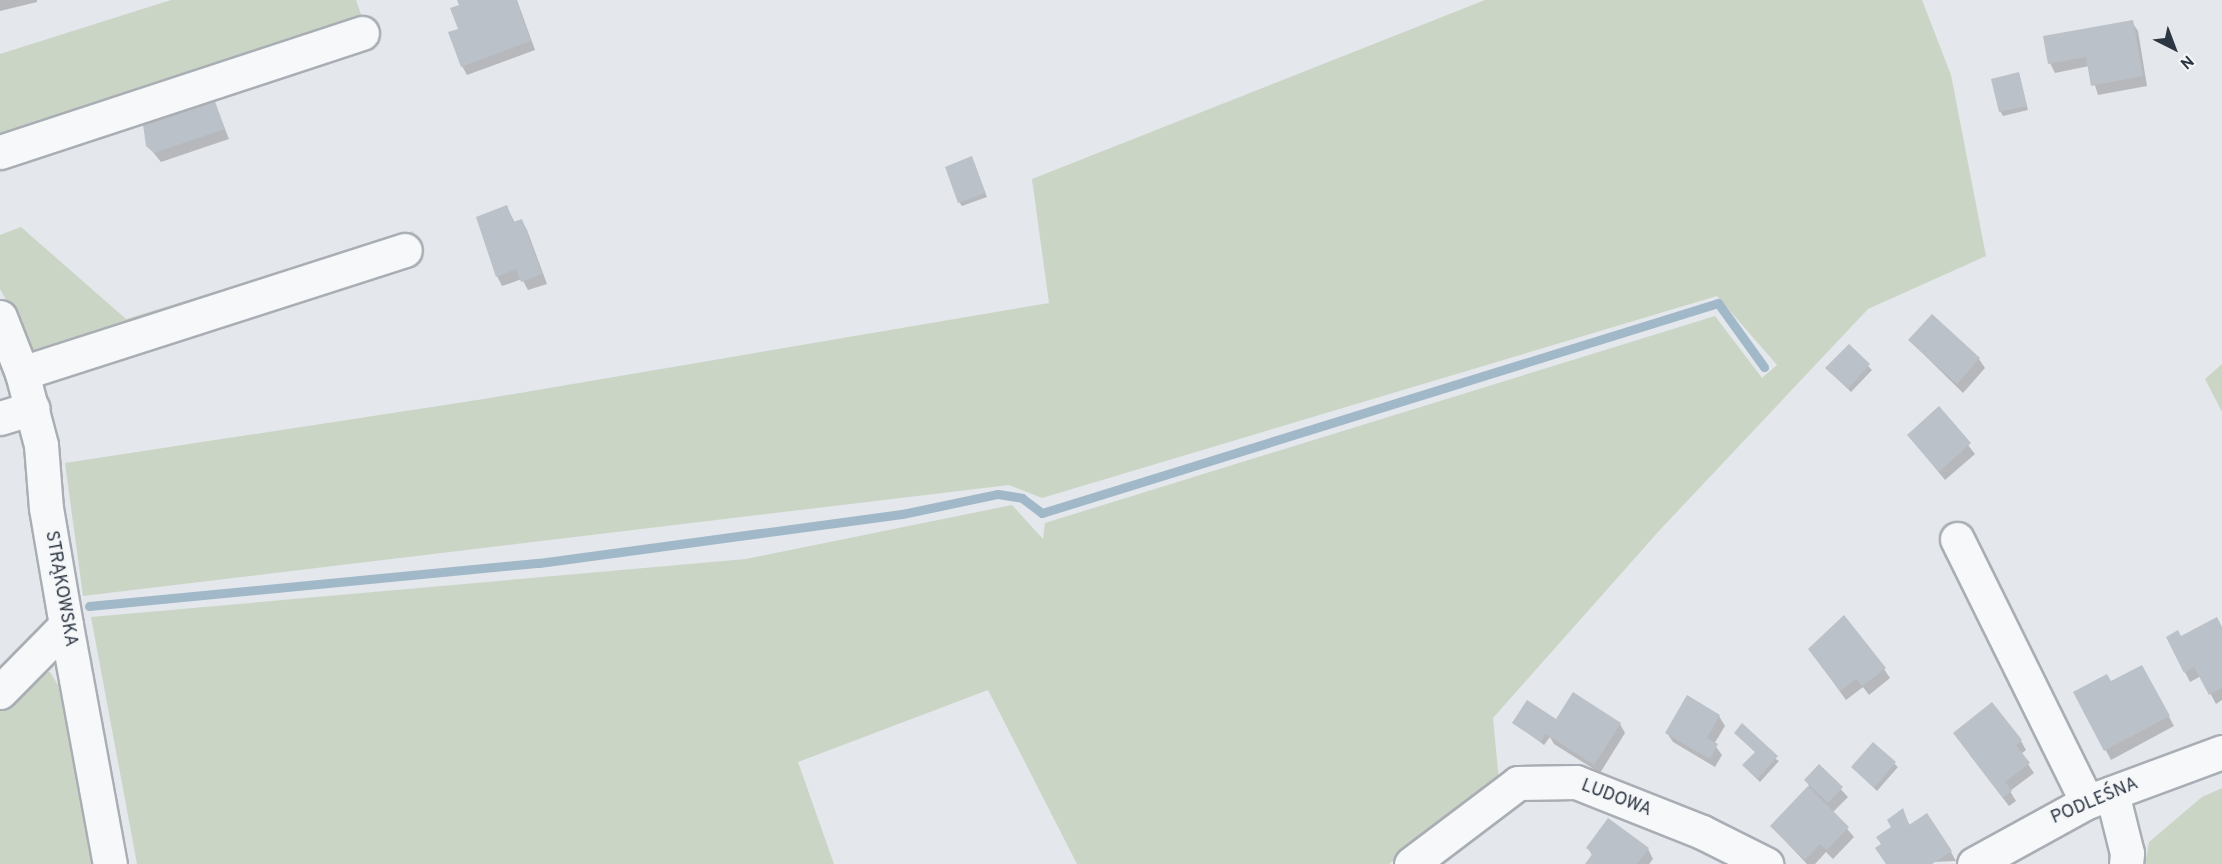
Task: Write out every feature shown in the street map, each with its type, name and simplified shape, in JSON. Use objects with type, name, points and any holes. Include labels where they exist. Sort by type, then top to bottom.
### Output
[{"type":"street","points":[[0,152],[362,33]]},
{"type":"street","points":[[22,373],[405,250]]},
{"type":"street","name":"STRĄKOWSKA","points":[[0,317],[22,373],[41,445],[46,508],[110,864]]},
{"type":"street","points":[[0,418],[32,408]]},
{"type":"street","points":[[1957,539],[2099,798],[2127,854],[2126,864]]},
{"type":"street","points":[[0,692],[66,625]]},
{"type":"street","name":"PODLEŚNA","points":[[1974,864],[2099,798],[2222,752]]},
{"type":"street","name":"LUDOWA","points":[[1411,864],[1518,783],[1576,782],[1702,832],[1766,864]]},
{"type":"green space","points":[[171,0],[356,0],[363,20],[0,138],[0,54]]},
{"type":"green space","points":[[1485,0],[1922,0],[1951,75],[1986,256],[1868,309],[1658,532],[1493,718],[1499,781],[1389,864],[1077,864],[988,690],[798,762],[834,864],[137,864],[91,617],[746,559],[1012,505],[1043,539],[1045,523],[1715,316],[1762,378],[1777,365],[1717,296],[1042,498],[1009,485],[83,596],[65,463],[484,399],[1049,303],[1032,179]]},
{"type":"green space","points":[[21,227],[126,319],[413,231],[415,239],[42,360],[26,354],[17,319],[0,289],[0,235]]},
{"type":"green space","points":[[2222,364],[2222,412],[2205,379]]},
{"type":"green space","points":[[50,672],[58,685],[99,864],[0,864],[0,708],[34,673]]},
{"type":"green space","points":[[2222,788],[2222,864],[2145,864],[2149,842],[2202,797]]},
{"type":"building","points":[[457,0],[516,0],[531,41],[461,67],[448,32],[458,29],[450,8],[459,5]]},
{"type":"building","points":[[2133,20],[2143,76],[2091,86],[2086,57],[2048,64],[2043,36]]},
{"type":"building","points":[[2019,72],[2027,106],[1999,112],[1991,79]]},
{"type":"building","points":[[212,93],[225,129],[154,153],[146,146],[142,117]]},
{"type":"building","points":[[972,156],[985,193],[958,203],[945,167]]},
{"type":"building","points":[[507,205],[513,222],[522,219],[542,274],[521,282],[516,269],[496,277],[476,217]]},
{"type":"building","points":[[1932,314],[1980,358],[1957,384],[1908,340]]},
{"type":"building","points":[[1849,344],[1870,364],[1848,389],[1825,368]]},
{"type":"building","points":[[1939,406],[1971,443],[1939,472],[1907,435]]},
{"type":"building","points":[[1844,615],[1886,668],[1862,686],[1856,679],[1840,691],[1808,649]]},
{"type":"building","points":[[2217,617],[2222,627],[2222,688],[2209,695],[2194,667],[2184,673],[2166,637],[2178,630],[2181,636]]},
{"type":"building","points":[[2142,665],[2170,716],[2104,751],[2073,692],[2107,674],[2111,681]]},
{"type":"building","points":[[1573,692],[1621,723],[1594,765],[1546,734],[1541,742],[1512,723],[1527,700],[1556,719]]},
{"type":"building","points":[[1687,695],[1720,715],[1707,738],[1718,744],[1710,759],[1665,733]]},
{"type":"building","points":[[1992,702],[2022,740],[2016,745],[2030,763],[2005,782],[2012,791],[2003,798],[1953,733]]},
{"type":"building","points":[[1742,723],[1778,756],[1757,779],[1742,765],[1755,752],[1734,733]]},
{"type":"building","points":[[1873,742],[1896,762],[1874,788],[1851,767]]},
{"type":"building","points":[[1819,764],[1843,787],[1828,803],[1804,780]]},
{"type":"building","points":[[1808,786],[1849,827],[1827,850],[1820,844],[1805,860],[1770,826]]},
{"type":"building","points":[[1903,808],[1909,825],[1927,813],[1952,851],[1932,864],[1886,864],[1875,848],[1881,844],[1876,837],[1891,827],[1887,820]]},
{"type":"building","points":[[1608,818],[1649,848],[1637,864],[1585,864],[1593,853],[1586,848]]},
{"type":"waterway","points":[[89,606],[539,563],[902,514],[998,494],[1022,498],[1042,513],[1718,303],[1764,367]]}]
